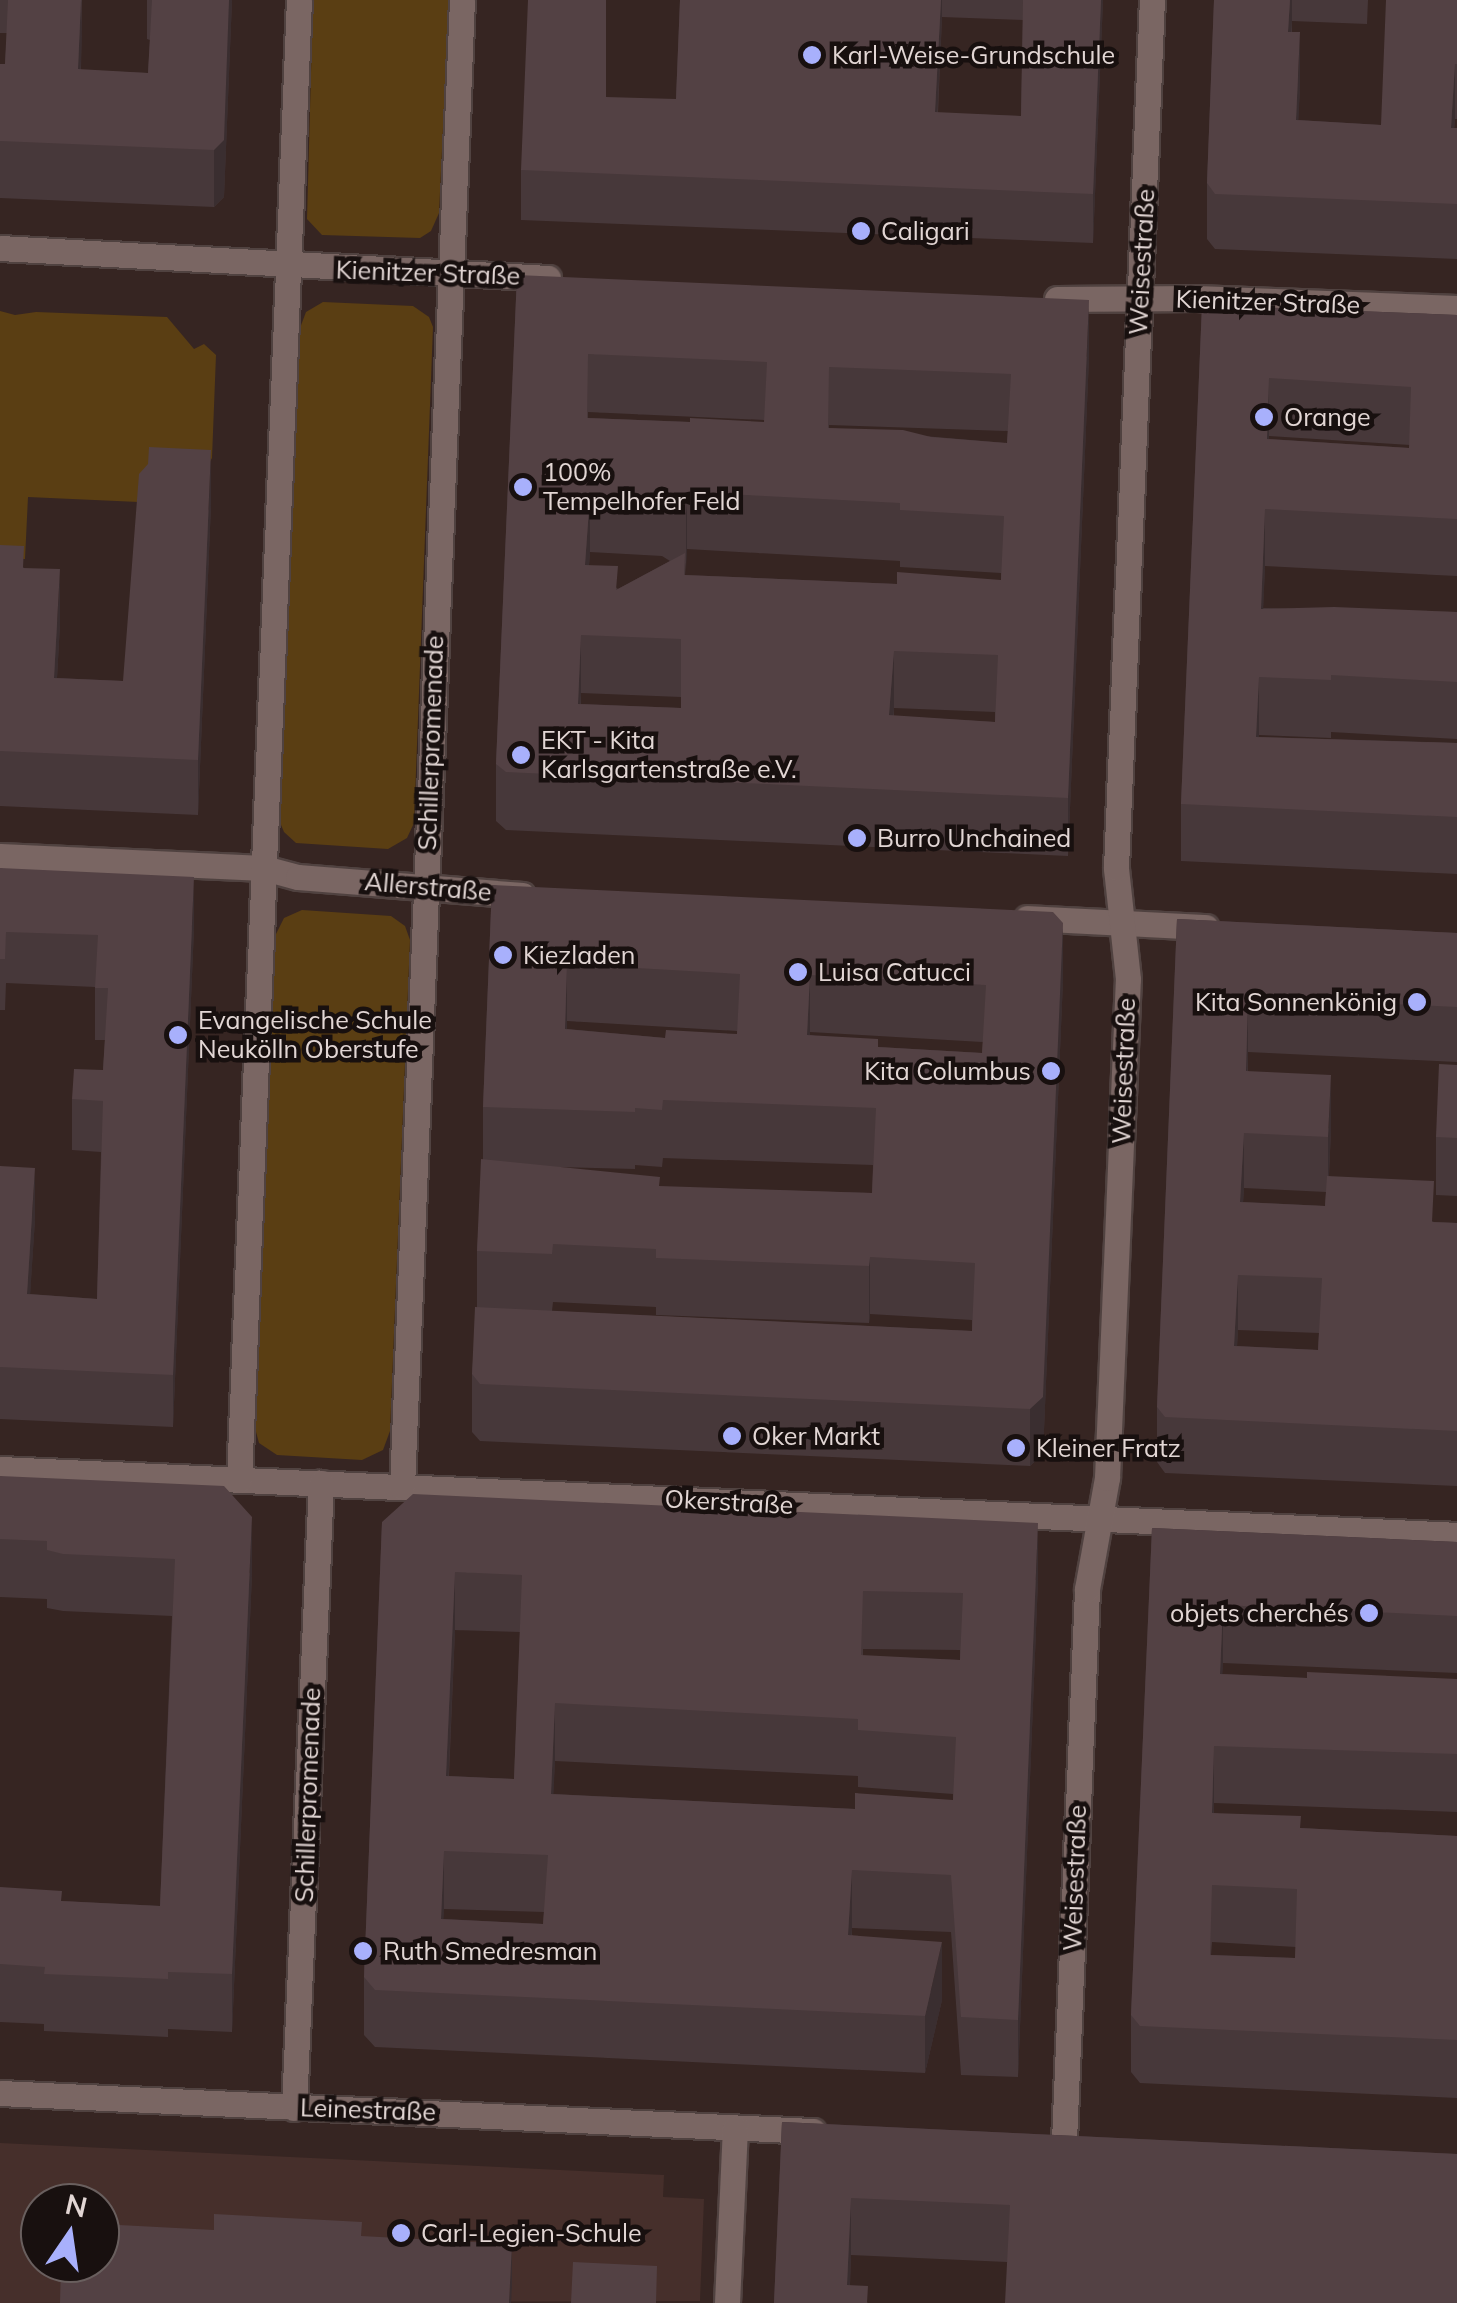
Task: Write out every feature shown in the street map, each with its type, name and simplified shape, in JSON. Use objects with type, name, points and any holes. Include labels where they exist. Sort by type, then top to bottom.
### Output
[{"type":"street","points":[[239,1480],[300,0]]},
{"type":"street","name":"Schillerpromenade","points":[[402,1487],[462,0]]},
{"type":"street","name":"Weisestraße","points":[[1036,2141],[1073,2140],[1087,1589],[1107,1478],[1128,979],[1116,868],[1152,0]]},
{"type":"street","name":"Kienitzer Straße","points":[[0,248],[578,279]]},
{"type":"street","name":"Kienitzer Straße","points":[[1026,298],[1457,308]]},
{"type":"street","name":"Allerstraße","points":[[0,856],[264,868],[298,877],[395,882],[426,890],[542,896]]},
{"type":"street","points":[[1001,917],[1241,929]]},
{"type":"street","name":"Okerstraße","points":[[0,1469],[1457,1535]]},
{"type":"street","name":"Schillerpromenade","points":[[294,2108],[321,1483]]},
{"type":"street","name":"Leinestraße","points":[[0,2093],[842,2133]]},
{"type":"street","points":[[726,2303],[735,2128]]},
{"type":"shaded area","points":[[313,0],[449,0],[439,213],[431,231],[420,238],[322,235],[307,219]]},
{"type":"shaded area","points":[[323,302],[413,306],[429,317],[433,327],[414,823],[407,838],[388,849],[296,843],[284,832],[279,820],[300,328],[306,312]]},
{"type":"shaded area","points":[[0,311],[15,315],[36,312],[167,317],[194,349],[204,344],[216,355],[212,458],[206,469],[205,505],[28,497],[25,559],[0,558]]},
{"type":"shaded area","points":[[302,910],[391,916],[405,926],[410,940],[390,1431],[383,1450],[362,1460],[277,1455],[259,1443],[255,1428],[275,936],[284,918]]},
{"type":"shaded area","name":"Carl-Legien-Schule","points":[[0,2143],[664,2175],[663,2197],[704,2199],[700,2301],[0,2303]]},
{"type":"building","points":[[8,0],[81,0],[78,69],[148,73],[152,0],[229,0],[224,140],[214,150],[0,141],[0,64],[5,64]]},
{"type":"building","points":[[528,0],[606,0],[606,97],[676,99],[680,0],[941,0],[935,112],[1021,116],[1023,0],[1101,0],[1093,194],[521,170]]},
{"type":"building","points":[[1214,0],[1290,0],[1288,32],[1300,32],[1296,120],[1381,125],[1386,0],[1457,0],[1451,128],[1457,128],[1457,204],[1215,194],[1207,183]]},
{"type":"building","points":[[517,275],[1089,300],[1068,798],[506,772],[496,764]],"holes":[[[588,354],[767,362],[764,422],[587,418]],[[829,367],[1011,374],[1007,443],[931,437],[903,430],[828,428]],[[687,492],[900,503],[900,510],[1004,516],[1001,580],[897,572],[897,584],[684,575],[685,553],[616,590],[618,566],[585,565],[590,495],[662,499],[686,513]],[[581,635],[681,639],[681,708],[578,704]],[[894,651],[998,655],[995,722],[889,715]]]},
{"type":"building","points":[[1202,305],[1457,315],[1457,519],[1265,509],[1261,609],[1334,607],[1457,612],[1457,682],[1331,675],[1331,680],[1259,677],[1256,737],[1457,743],[1457,817],[1181,804]],"holes":[[[1269,378],[1411,387],[1409,448],[1267,439]]]},
{"type":"building","points":[[149,447],[211,450],[198,760],[0,751],[0,545],[24,546],[23,568],[60,569],[54,678],[123,681],[139,474],[148,464]]},
{"type":"building","points":[[0,868],[194,877],[173,1375],[0,1367],[0,1166],[35,1168],[27,1294],[97,1299],[103,1101],[72,1099],[74,1069],[103,1070],[108,988],[95,988],[98,935],[6,932],[5,959],[0,959]]},
{"type":"building","points":[[492,885],[1053,912],[1063,923],[1043,1397],[1030,1409],[480,1384],[472,1374],[475,1307],[972,1331],[975,1263],[870,1257],[869,1266],[656,1258],[656,1249],[553,1244],[552,1254],[477,1251],[481,1159],[660,1177],[659,1186],[872,1193],[876,1108],[663,1100],[662,1110],[635,1108],[635,1112],[483,1107]],"holes":[[[567,964],[740,974],[737,1034],[666,1030],[665,1038],[565,1029]],[[810,975],[986,985],[982,1053],[878,1047],[878,1039],[807,1035]]]},
{"type":"building","points":[[1177,919],[1457,933],[1457,1007],[1248,997],[1246,1071],[1331,1075],[1328,1137],[1244,1133],[1240,1202],[1325,1206],[1327,1176],[1434,1181],[1432,1222],[1457,1223],[1457,1431],[1165,1417],[1157,1407]],"holes":[[[1238,1275],[1322,1278],[1318,1350],[1234,1346]]]},
{"type":"building","points":[[1439,1064],[1457,1065],[1457,1138],[1436,1137]]},
{"type":"building","points":[[0,1476],[224,1486],[252,1517],[232,1974],[168,1972],[168,1979],[44,1974],[45,1967],[0,1964],[0,1887],[62,1891],[61,1901],[160,1906],[175,1559],[63,1554],[47,1550],[47,1541],[0,1539]]},
{"type":"building","points":[[413,1494],[1038,1523],[1018,2020],[961,2017],[951,1875],[852,1870],[848,1935],[942,1942],[925,2016],[375,1990],[364,1977],[382,1522]],"holes":[[[455,1572],[522,1575],[514,1779],[446,1776]],[[863,1591],[963,1593],[960,1660],[861,1655]],[[555,1703],[858,1719],[858,1730],[956,1737],[953,1800],[855,1793],[855,1809],[551,1794]],[[444,1851],[548,1855],[543,1924],[441,1919]]]},
{"type":"building","points":[[1152,1528],[1457,1542],[1457,1616],[1223,1605],[1220,1674],[1307,1678],[1307,1672],[1457,1679],[1457,1754],[1214,1746],[1212,1813],[1301,1816],[1300,1828],[1457,1836],[1457,2040],[1140,2026],[1131,2015]],"holes":[[[1212,1885],[1297,1889],[1295,1958],[1210,1955]]]},
{"type":"building","points":[[782,2122],[1457,2154],[1457,2303],[1005,2303],[1010,2205],[851,2198],[847,2285],[868,2286],[867,2303],[774,2303]]},
{"type":"building","points":[[214,2214],[362,2222],[361,2236],[512,2244],[509,2303],[60,2303],[60,2283],[120,2283],[120,2225],[214,2230]]},
{"type":"building","points":[[573,2262],[657,2266],[656,2303],[571,2303]]},
{"type":"place","name":"Karl-Weise-Grundschule","points":[[812,55]]},
{"type":"place","name":"Caligari","points":[[861,231]]},
{"type":"place","name":"Orange","points":[[1264,417]]},
{"type":"place","name":"100% Tempelhofer Feld","points":[[523,487]]},
{"type":"place","name":"EKT - Kita Karlsgartenstraße e.V.","points":[[521,755]]},
{"type":"place","name":"Burro Unchained","points":[[857,838]]},
{"type":"place","name":"Kiezladen","points":[[503,955]]},
{"type":"place","name":"Luisa Catucci","points":[[798,972]]},
{"type":"place","name":"Kita Sonnenkönig","points":[[1417,1002]]},
{"type":"place","name":"Evangelische Schule Neukölln Oberstufe","points":[[178,1035]]},
{"type":"place","name":"Kita Columbus","points":[[1051,1071]]},
{"type":"place","name":"Oker Markt","points":[[732,1436]]},
{"type":"place","name":"Kleiner Fratz","points":[[1016,1448]]},
{"type":"place","name":"objets cherchés","points":[[1369,1613]]},
{"type":"place","name":"Ruth Smedresman","points":[[363,1951]]},
{"type":"place","name":"Carl-Legien-Schule","points":[[401,2233]]}]
